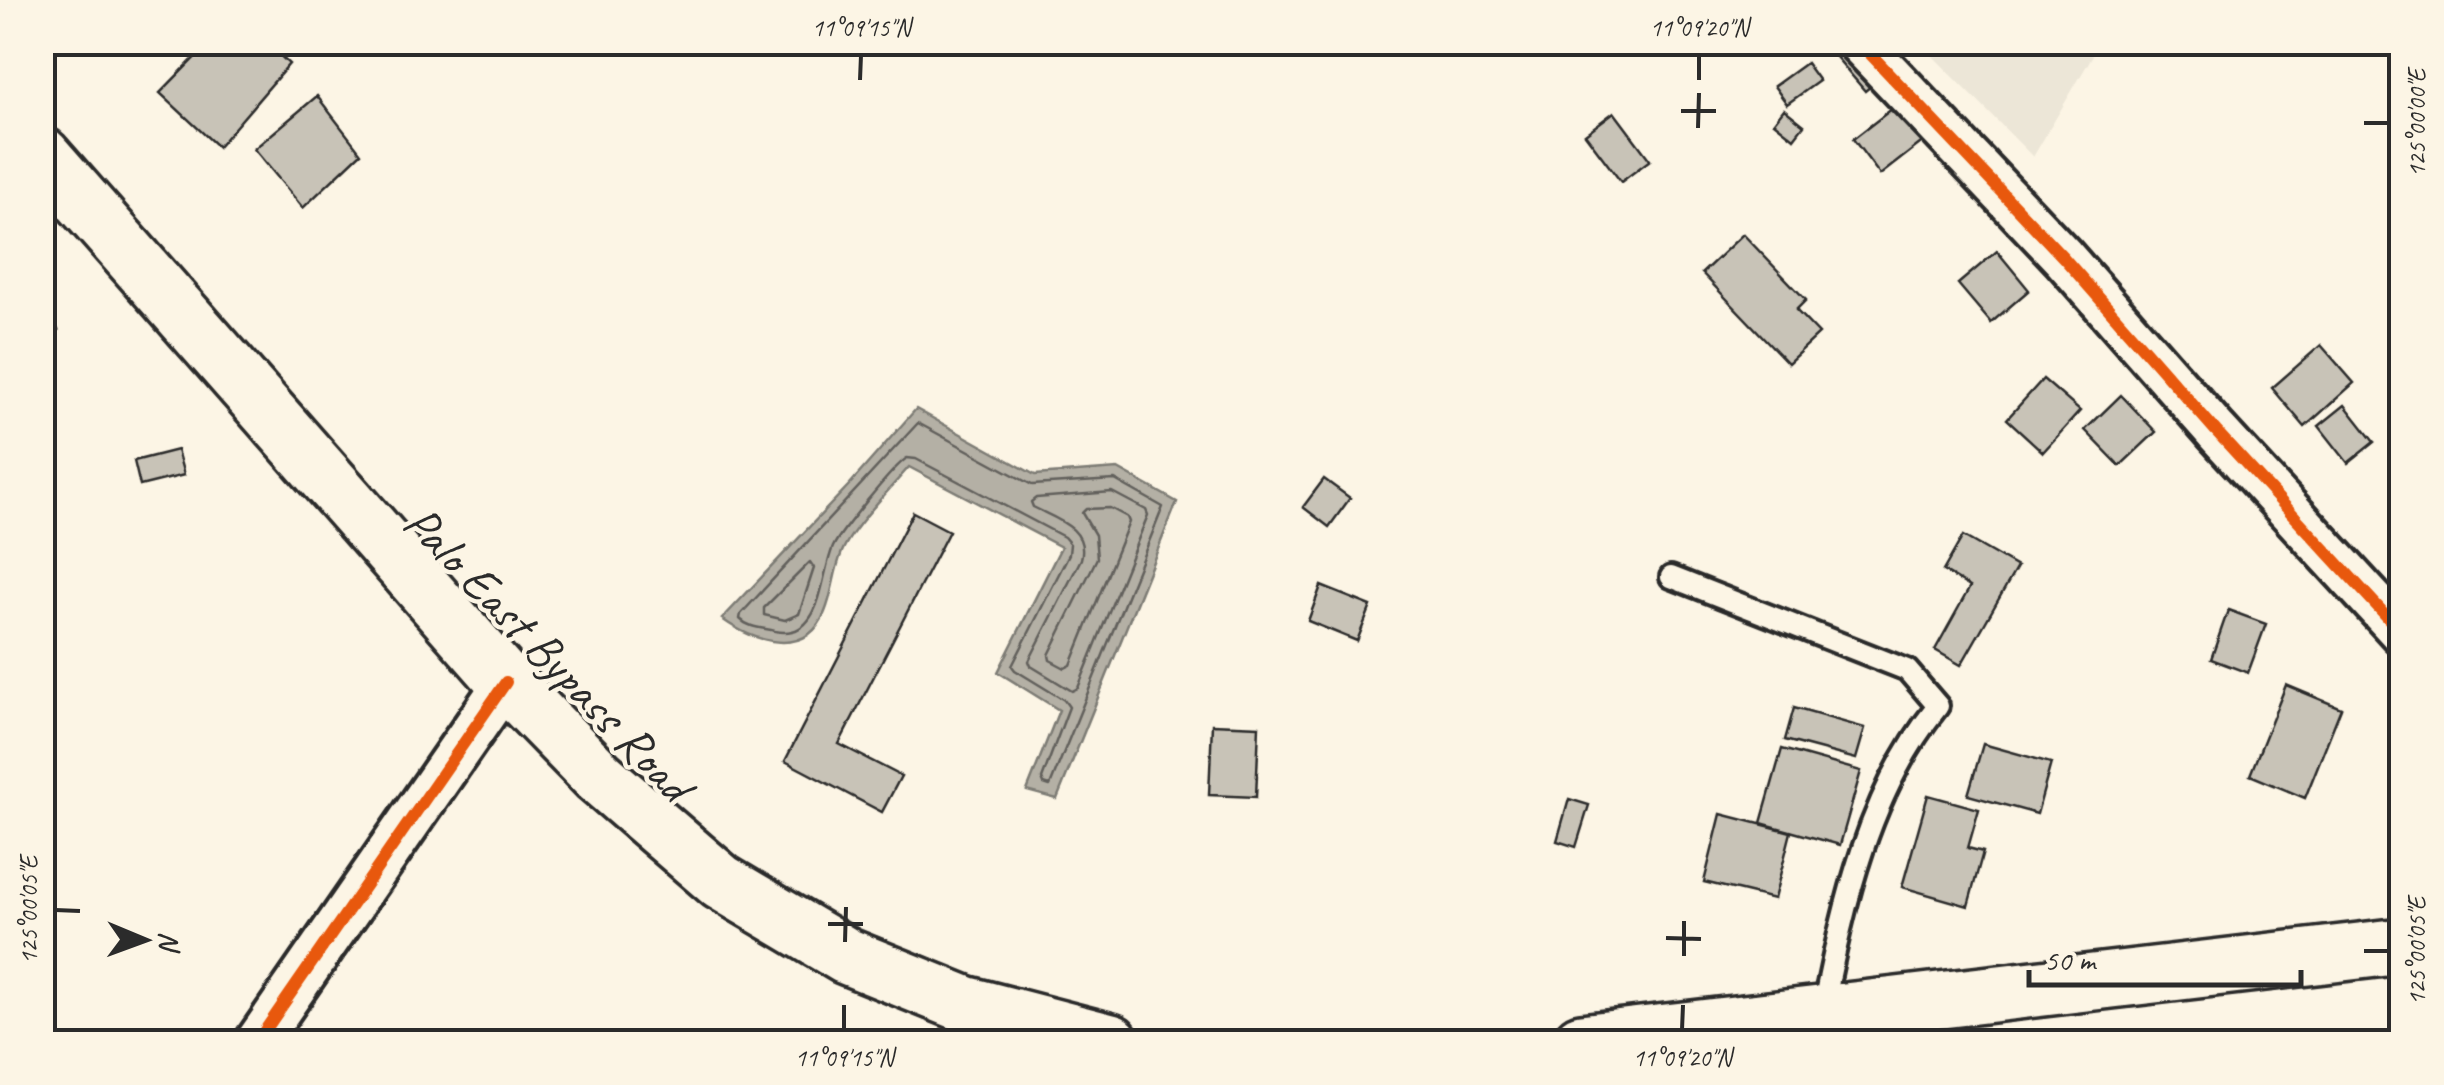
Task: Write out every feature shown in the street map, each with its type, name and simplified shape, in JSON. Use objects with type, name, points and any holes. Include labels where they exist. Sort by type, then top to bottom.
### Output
[{"type":"main road","name":"Palo East Bypass Road","points":[[42,155],[506,682],[598,776],[721,882],[863,963],[964,1004],[1111,1042]]},
{"type":"main road","points":[[1581,1042],[1813,1028],[2402,946]]},
{"type":"street","points":[[1859,42],[2062,257],[2402,632]]},
{"type":"street","points":[[257,1042],[506,682]]},
{"type":"lane","points":[[1671,577],[1907,670],[1938,706],[1919,729],[1877,805],[1839,926],[1813,1028]]},
{"type":"shaded area","points":[[1920,43],[2100,43],[2033,157]]},
{"type":"water","points":[[916,409],[1035,475],[1118,469],[1177,502],[1057,799],[1027,791],[1059,710],[998,672],[1061,547],[909,467],[847,543],[825,612],[817,627],[806,636],[779,642],[764,639],[722,619]]},
{"type":"building","points":[[210,42],[266,42],[289,64],[218,147],[160,93]]},
{"type":"building","points":[[1841,42],[1877,81],[1865,91],[1831,51]]},
{"type":"building","points":[[1806,63],[1819,81],[1787,104],[1774,86]]},
{"type":"building","points":[[317,96],[361,153],[303,208],[254,149]]},
{"type":"building","points":[[1897,105],[1925,140],[1880,175],[1853,139]]},
{"type":"building","points":[[1784,109],[1804,125],[1794,138],[1774,122]]},
{"type":"building","points":[[1614,112],[1650,160],[1621,182],[1585,134]]},
{"type":"building","points":[[1743,234],[1806,300],[1796,310],[1819,334],[1788,363],[1702,273]]},
{"type":"building","points":[[1997,251],[2029,290],[1991,323],[1958,284]]},
{"type":"building","points":[[42,300],[58,330],[42,338]]},
{"type":"building","points":[[2321,345],[2354,383],[2305,427],[2272,388]]},
{"type":"building","points":[[2043,379],[2080,411],[2043,452],[2007,419]]},
{"type":"building","points":[[2121,395],[2156,432],[2120,466],[2085,430]]},
{"type":"building","points":[[2345,405],[2374,442],[2348,463],[2319,426]]},
{"type":"building","points":[[177,450],[184,475],[140,486],[134,461]]},
{"type":"building","points":[[1324,479],[1350,498],[1329,527],[1303,507]]},
{"type":"building","points":[[913,512],[949,531],[839,744],[901,776],[882,812],[785,761]]},
{"type":"building","points":[[1963,536],[2017,567],[1961,665],[1935,650],[1970,587],[1943,571]]},
{"type":"building","points":[[1321,586],[1371,606],[1357,641],[1308,621]]},
{"type":"building","points":[[2228,610],[2266,624],[2248,673],[2211,659]]},
{"type":"building","points":[[2286,685],[2341,708],[2305,798],[2250,775]]},
{"type":"building","points":[[1794,708],[1865,728],[1856,759],[1785,740]]},
{"type":"building","points":[[1212,724],[1259,726],[1256,797],[1209,795]]},
{"type":"building","points":[[1983,744],[2051,763],[2037,814],[1968,795]]},
{"type":"building","points":[[1782,749],[1861,771],[1840,845],[1761,823]]},
{"type":"building","points":[[1928,795],[1979,809],[1968,848],[1983,852],[1968,906],[1902,887]]},
{"type":"building","points":[[1569,799],[1589,805],[1576,847],[1557,841]]},
{"type":"building","points":[[1721,814],[1791,832],[1774,899],[1704,882]]},
{"type":"building","points":[[2400,1016],[2402,1042],[2394,1042]]},
{"type":"cycle path","points":[[1859,42],[2063,257],[2402,633]]},
{"type":"cycle path","points":[[257,1042],[506,682]]}]
